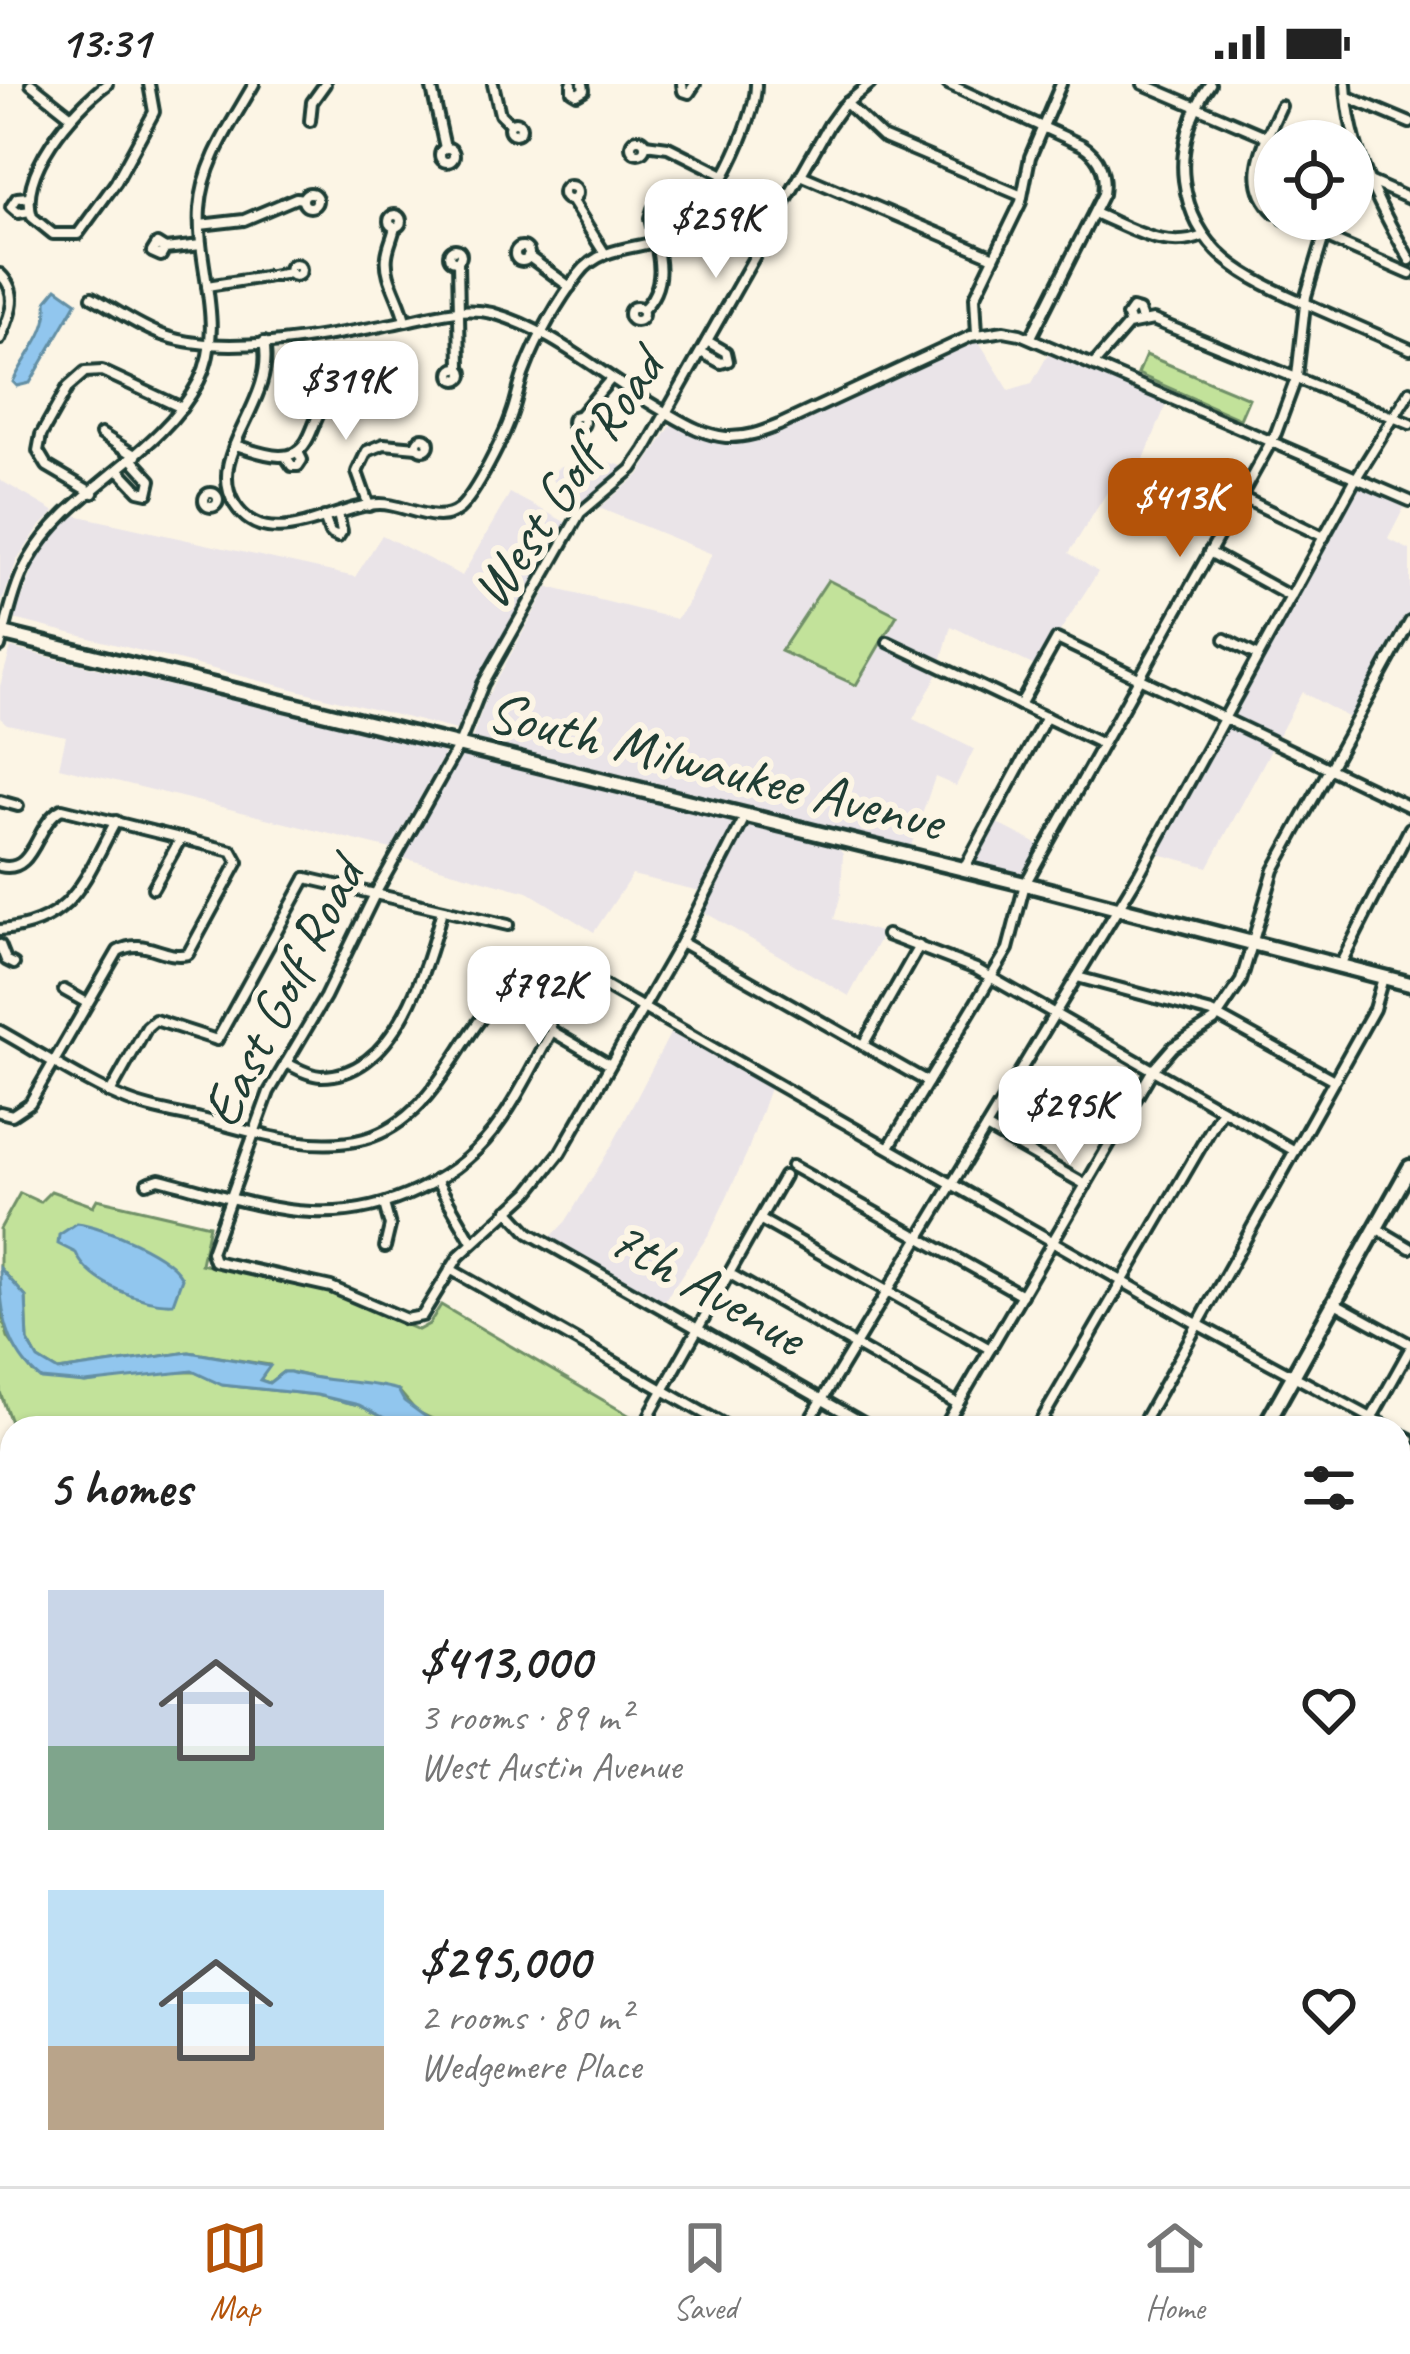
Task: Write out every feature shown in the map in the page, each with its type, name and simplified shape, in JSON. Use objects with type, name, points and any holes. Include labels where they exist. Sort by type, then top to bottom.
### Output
[{"type":"main road","name":"South Milwaukee Avenue","points":[[1,638],[745,815],[1410,984]]},
{"type":"main road","points":[[1271,1416],[1410,1167]]},
{"type":"street","points":[[32,84],[70,115]]},
{"type":"street","points":[[106,84],[70,115],[28,197],[38,224],[53,234],[78,235],[89,224],[154,112],[149,84]]},
{"type":"street","points":[[1,638],[28,562],[54,527],[182,409],[205,367],[210,344],[200,225],[202,191],[211,160],[254,84]]},
{"type":"street","points":[[310,121],[312,102],[325,84]]},
{"type":"street","points":[[431,84],[445,148]]},
{"type":"street","points":[[493,84],[500,114],[510,124]]},
{"type":"street","points":[[572,84],[572,91],[579,94],[583,84]]},
{"type":"street","points":[[682,84],[689,93],[695,84]]},
{"type":"street","points":[[264,342],[264,383],[227,467],[230,492],[242,513],[265,526],[290,527],[369,506],[442,516],[461,507],[507,427],[524,371],[571,287],[588,264],[604,254],[682,232],[698,216],[752,117],[756,84]]},
{"type":"street","name":"West Golf Road","points":[[459,745],[482,684],[574,521],[632,469],[801,175],[846,104],[871,84]]},
{"type":"street","points":[[948,84],[1096,149],[1105,184],[1031,337]]},
{"type":"street","points":[[977,334],[975,297],[1022,196],[1030,157],[1060,84]]},
{"type":"street","points":[[1143,84],[1254,131]]},
{"type":"street","points":[[1210,84],[1185,144],[1183,169],[1187,199],[1203,236],[1235,270],[1410,349]]},
{"type":"street","points":[[1346,84],[1352,120]]},
{"type":"street","points":[[1346,96],[1410,123]]},
{"type":"street","points":[[846,104],[882,136],[1022,196]]},
{"type":"street","points":[[1277,120],[1281,106]]},
{"type":"street","points":[[645,144],[668,147],[722,174]]},
{"type":"street","points":[[801,175],[994,257]]},
{"type":"street","points":[[1374,184],[1410,199]]},
{"type":"street","points":[[1374,192],[1410,260]]},
{"type":"street","points":[[28,197],[17,198],[11,207],[18,213],[30,211]]},
{"type":"street","points":[[200,225],[244,220],[303,199]]},
{"type":"street","points":[[571,200],[604,254]]},
{"type":"street","points":[[642,310],[661,278],[649,215],[656,208],[663,213],[669,237]]},
{"type":"street","points":[[1094,213],[1164,243],[1187,243],[1203,236]]},
{"type":"street","points":[[395,227],[387,272],[406,321]]},
{"type":"street","points":[[889,1147],[1008,949],[1025,884],[1272,440],[1297,376],[1306,304],[1323,240]]},
{"type":"street","points":[[1333,240],[1410,274]]},
{"type":"street","points":[[165,249],[202,245]]},
{"type":"street","points":[[528,256],[571,287]]},
{"type":"street","points":[[458,261],[460,368]]},
{"type":"street","points":[[207,286],[290,273]]},
{"type":"street","points":[[0,274],[11,287],[13,302],[0,339]]},
{"type":"street","points":[[92,296],[162,335],[210,344],[264,342],[458,311],[489,313],[543,335],[666,413],[711,434],[729,437],[759,433],[977,334],[1004,332],[1031,337],[1410,501]]},
{"type":"street","points":[[1094,364],[1130,324],[1127,316],[1132,310],[1139,311],[1142,319],[1167,323],[1410,424]]},
{"type":"street","points":[[700,352],[721,363],[728,361],[727,352],[707,341]]},
{"type":"street","points":[[1106,354],[1110,370]]},
{"type":"street","points":[[93,493],[47,466],[38,451],[40,435],[74,379],[85,372],[102,371],[182,409]]},
{"type":"street","points":[[580,416],[610,380]]},
{"type":"street","points":[[813,1416],[1119,907],[1356,478],[1410,391]]},
{"type":"street","points":[[235,445],[286,457],[298,452],[322,407]]},
{"type":"street","points":[[100,434],[134,458],[151,480],[148,493],[143,494],[120,471]]},
{"type":"street","points":[[369,506],[357,472],[367,452],[384,444],[417,447]]},
{"type":"street","points":[[217,497],[230,492]]},
{"type":"street","points":[[1241,496],[1324,537]]},
{"type":"street","points":[[324,518],[330,533],[338,537],[342,530],[338,514]]},
{"type":"street","points":[[1209,552],[1291,598]]},
{"type":"street","points":[[951,1416],[1152,1071],[1173,1047],[1218,1016],[1241,981],[1274,870],[1410,622]]},
{"type":"street","points":[[1020,705],[1057,639],[1410,807]]},
{"type":"street","points":[[1225,639],[1258,656]]},
{"type":"street","points":[[888,642],[1102,744]]},
{"type":"street","points":[[964,869],[1046,718]]},
{"type":"street","name":"East Golf Road","points":[[451,1269],[424,1313],[418,1319],[406,1319],[331,1288],[217,1264],[211,1256],[252,1131],[326,997],[375,894],[459,745]]},
{"type":"street","points":[[0,801],[18,806]]},
{"type":"street","points":[[0,866],[24,863],[51,814],[62,809],[232,850],[237,856],[236,870],[188,954],[179,957],[143,944],[124,947],[114,956],[26,1108],[12,1115],[0,1112]]},
{"type":"street","points":[[709,1416],[451,1269],[472,1242],[549,1168],[681,942],[745,815]]},
{"type":"street","points":[[0,930],[51,919],[71,902],[116,821]]},
{"type":"street","points":[[1340,965],[1410,827]]},
{"type":"street","points":[[153,888],[182,838]]},
{"type":"street","points":[[110,1093],[154,1020],[218,1043],[305,877],[508,925]]},
{"type":"street","points":[[286,1063],[322,1076],[349,1070],[373,1056],[393,1032],[425,971],[442,910]]},
{"type":"street","points":[[887,935],[990,978],[1295,1151]]},
{"type":"street","points":[[681,942],[928,1082]]},
{"type":"street","points":[[0,945],[6,960],[14,964]]},
{"type":"street","points":[[863,1045],[920,946]]},
{"type":"street","points":[[0,1031],[142,1106],[323,1144],[369,1138],[391,1128],[430,1096],[495,999],[520,982],[574,974],[643,1007],[1199,1325],[1368,1416]]},
{"type":"street","points":[[1147,1416],[1374,1010],[1383,976]]},
{"type":"street","points":[[536,977],[552,1031],[610,1065]]},
{"type":"street","points":[[1077,977],[1218,1016],[1334,1080]]},
{"type":"street","points":[[64,990],[87,1003]]},
{"type":"street","points":[[147,1183],[159,1179],[313,1213],[383,1204],[436,1180],[473,1152],[502,1119],[552,1031]]},
{"type":"street","points":[[1020,1072],[1119,1127]]},
{"type":"street","points":[[1044,1416],[1222,1110]]},
{"type":"street","points":[[986,1128],[1086,1185]]},
{"type":"street","points":[[792,1166],[1022,1295]]},
{"type":"street","points":[[651,1416],[784,1176]]},
{"type":"street","points":[[436,1180],[472,1242]]},
{"type":"street","points":[[383,1204],[390,1226],[385,1247]]},
{"type":"street","name":"7th Avenue","points":[[508,1210],[529,1233],[851,1416]]},
{"type":"street","points":[[761,1220],[990,1349]]},
{"type":"street","points":[[1376,1228],[1410,1247]]},
{"type":"street","points":[[730,1274],[958,1404]]},
{"type":"street","points":[[1335,1303],[1410,1347],[1373,1416]]},
{"type":"shaded area","points":[[978,340],[1009,390],[1032,383],[1050,351],[1168,400],[1136,479],[1116,478],[1069,553],[1098,572],[1037,667],[951,626],[937,676],[913,719],[974,749],[956,786],[935,777],[911,846],[472,738],[486,699],[548,587],[676,619],[685,608],[712,554],[599,508],[639,475],[672,424],[697,435],[745,441]]},
{"type":"shaded area","points":[[601,460],[627,467],[580,506],[549,477],[560,466],[589,471]]},
{"type":"shaded area","points":[[1356,478],[1408,500],[1388,539],[1410,550],[1410,622],[1355,721],[1302,692],[1208,867],[1151,852]]},
{"type":"shaded area","points":[[0,480],[55,512],[17,560],[0,607]]},
{"type":"shaded area","points":[[510,493],[567,523],[471,694],[456,730],[14,619],[37,559],[70,514],[355,577],[382,535],[462,576]]},
{"type":"shaded area","points":[[11,648],[440,750],[444,755],[391,849],[59,767],[66,736],[7,724],[0,718],[0,686]]},
{"type":"shaded area","points":[[461,755],[731,821],[733,826],[700,891],[632,875],[594,932],[528,892],[403,858]]},
{"type":"shaded area","points":[[993,821],[1041,846],[1026,873],[971,863]]},
{"type":"shaded area","points":[[748,825],[839,849],[843,854],[834,919],[883,933],[849,996],[704,912]]},
{"type":"shaded area","points":[[672,1030],[770,1088],[711,1231],[663,1303],[548,1240],[566,1221],[611,1147]]},
{"type":"green space","points":[[1146,355],[1249,398],[1240,419],[1138,374]]},
{"type":"green space","points":[[828,580],[897,615],[856,685],[781,651]]},
{"type":"green space","points":[[51,1191],[93,1206],[97,1199],[209,1225],[201,1264],[332,1293],[418,1330],[429,1324],[441,1305],[630,1416],[426,1416],[398,1390],[290,1372],[269,1383],[260,1380],[269,1365],[189,1352],[58,1371],[38,1359],[28,1341],[26,1297],[0,1268],[0,1229],[20,1193],[40,1202]]},
{"type":"green space","points":[[0,1307],[8,1337],[33,1373],[85,1383],[195,1372],[223,1385],[317,1395],[359,1405],[381,1416],[9,1416],[0,1392]]},
{"type":"water","points":[[57,288],[77,302],[30,383],[17,386],[13,382],[41,333],[47,300]]},
{"type":"water","points":[[77,1223],[118,1235],[175,1269],[182,1278],[173,1303],[132,1296],[92,1273],[76,1253],[58,1244],[59,1235]]},
{"type":"water","points":[[0,1268],[26,1297],[28,1341],[38,1359],[58,1371],[189,1352],[270,1366],[260,1380],[269,1383],[290,1372],[398,1390],[404,1401],[425,1416],[381,1416],[359,1405],[317,1395],[222,1385],[192,1371],[85,1383],[41,1379],[13,1343],[1,1299]]}]
